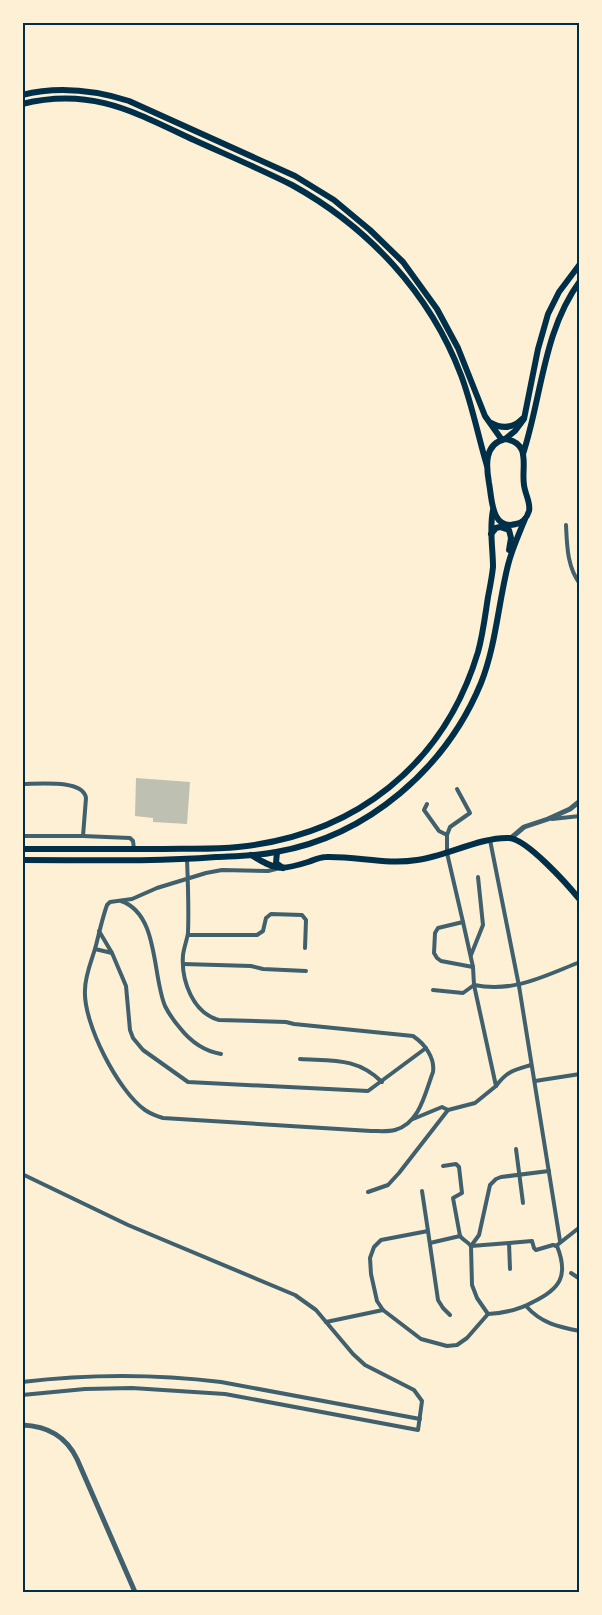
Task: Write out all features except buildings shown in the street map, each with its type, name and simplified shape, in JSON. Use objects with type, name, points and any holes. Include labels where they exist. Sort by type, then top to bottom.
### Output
[{"type":"main road","points":[[22,95],[48,90],[64,90],[90,92],[122,99],[281,169],[321,192],[347,210],[370,230],[412,273],[445,321],[469,386],[487,466],[493,510],[491,534],[492,571],[484,625],[478,650],[464,689],[431,746],[397,782],[370,802],[324,825],[291,837],[239,847],[22,850]]},
{"type":"main road","points":[[22,104],[52,99],[80,98],[115,105],[279,179],[318,200],[365,236],[386,256],[409,284],[439,327],[489,422],[503,439],[515,441],[523,454]]},
{"type":"main road","points":[[487,466],[491,448],[495,443],[519,428],[526,414],[538,349],[548,314],[559,292],[580,264]]},
{"type":"main road","points":[[508,564],[529,508],[524,485],[523,454],[532,424],[552,335],[562,311],[580,281]]},
{"type":"main road","points":[[489,422],[499,427],[509,427],[519,422],[526,414]]},
{"type":"main road","points":[[493,510],[499,521],[506,524],[514,525],[525,519]]},
{"type":"main road","points":[[22,860],[187,859],[277,852],[311,843],[370,815],[406,789],[437,757],[462,721],[482,682],[494,640],[508,564],[511,533],[506,528],[500,527],[496,528],[491,534]]},
{"type":"main road","points":[[239,847],[270,866],[289,868],[323,857],[416,860],[490,840],[511,838],[524,844],[531,850],[561,878],[580,900]]},
{"type":"main road","points":[[277,852],[276,863],[284,868]]},
{"type":"street","points":[[566,525],[570,566],[580,584]]},
{"type":"street","points":[[22,784],[58,784],[82,790],[86,798],[83,836]]},
{"type":"street","points":[[457,789],[470,813],[450,827],[447,835],[447,853],[471,955],[474,985],[496,1086]]},
{"type":"street","points":[[511,838],[524,827],[570,809],[580,801]]},
{"type":"street","points":[[428,804],[424,810],[439,831],[447,835]]},
{"type":"street","points":[[548,819],[580,816]]},
{"type":"street","points":[[22,836],[130,838],[133,841],[134,849]]},
{"type":"street","points":[[490,840],[519,986],[560,1241]]},
{"type":"street","points":[[187,859],[188,879],[188,935],[183,964],[193,1000],[210,1018],[220,1020],[286,1022],[407,1034],[416,1038],[426,1048],[432,1059],[433,1072],[420,1107],[412,1119],[403,1127],[395,1130],[371,1131],[172,1119],[153,1115],[136,1102],[117,1077],[101,1051],[91,1022],[85,988],[99,931],[107,905],[110,902],[132,899],[157,888],[188,879],[206,872],[284,868]]},
{"type":"street","points":[[471,955],[483,925],[478,876]]},
{"type":"street","points":[[121,901],[128,903],[134,908],[144,923],[153,948],[162,995],[171,1016],[184,1034],[204,1050],[221,1054]]},
{"type":"street","points":[[188,935],[257,935],[263,931],[266,918],[270,914],[302,915],[306,920],[305,948]]},
{"type":"street","points":[[463,922],[438,928],[435,933],[434,953],[442,961],[473,967]]},
{"type":"street","points":[[99,931],[112,953],[126,986],[132,1038],[142,1050],[183,1079],[194,1083],[362,1092],[368,1091],[382,1082],[426,1048]]},
{"type":"street","points":[[95,949],[112,953]]},
{"type":"street","points":[[433,990],[463,992],[474,985],[487,988],[519,986],[580,962]]},
{"type":"street","points":[[183,964],[252,966],[262,969],[306,971]]},
{"type":"street","points":[[300,1059],[355,1064],[368,1069],[382,1082]]},
{"type":"street","points":[[368,1192],[388,1185],[448,1110],[475,1103],[496,1086],[510,1071],[531,1065]]},
{"type":"street","points":[[535,1081],[580,1074]]},
{"type":"street","points":[[412,1119],[442,1107],[448,1110]]},
{"type":"street","points":[[516,1149],[523,1203]]},
{"type":"street","points":[[443,1166],[456,1164],[459,1167],[462,1193],[453,1198],[460,1236],[471,1246]]},
{"type":"street","points":[[488,1314],[477,1298],[472,1285],[471,1246],[479,1235],[490,1185],[501,1177],[549,1171]]},
{"type":"street","points":[[22,1174],[143,1232],[295,1294],[316,1310],[353,1354],[365,1365],[414,1390],[422,1400],[418,1430],[225,1394],[132,1388],[85,1389],[22,1395]]},
{"type":"street","points":[[422,1192],[438,1300],[450,1315]]},
{"type":"street","points":[[471,1246],[531,1241],[534,1243],[536,1250],[556,1246],[580,1227]]},
{"type":"street","points":[[428,1231],[381,1240],[374,1247],[370,1258],[371,1274],[378,1301],[384,1310],[421,1339],[447,1346],[457,1345],[467,1338],[488,1314],[511,1311],[548,1295],[558,1284],[562,1270],[556,1246]]},
{"type":"street","points":[[430,1243],[460,1236]]},
{"type":"street","points":[[509,1243],[510,1269]]},
{"type":"street","points":[[571,1272],[580,1279]]},
{"type":"street","points":[[526,1306],[533,1314],[547,1323],[580,1331]]},
{"type":"street","points":[[326,1322],[384,1310]]},
{"type":"street","points":[[22,1382],[76,1377],[120,1376],[193,1379],[221,1382],[420,1419]]},
{"type":"street","points":[[22,1425],[38,1426],[53,1431],[70,1446],[135,1592]]}]
